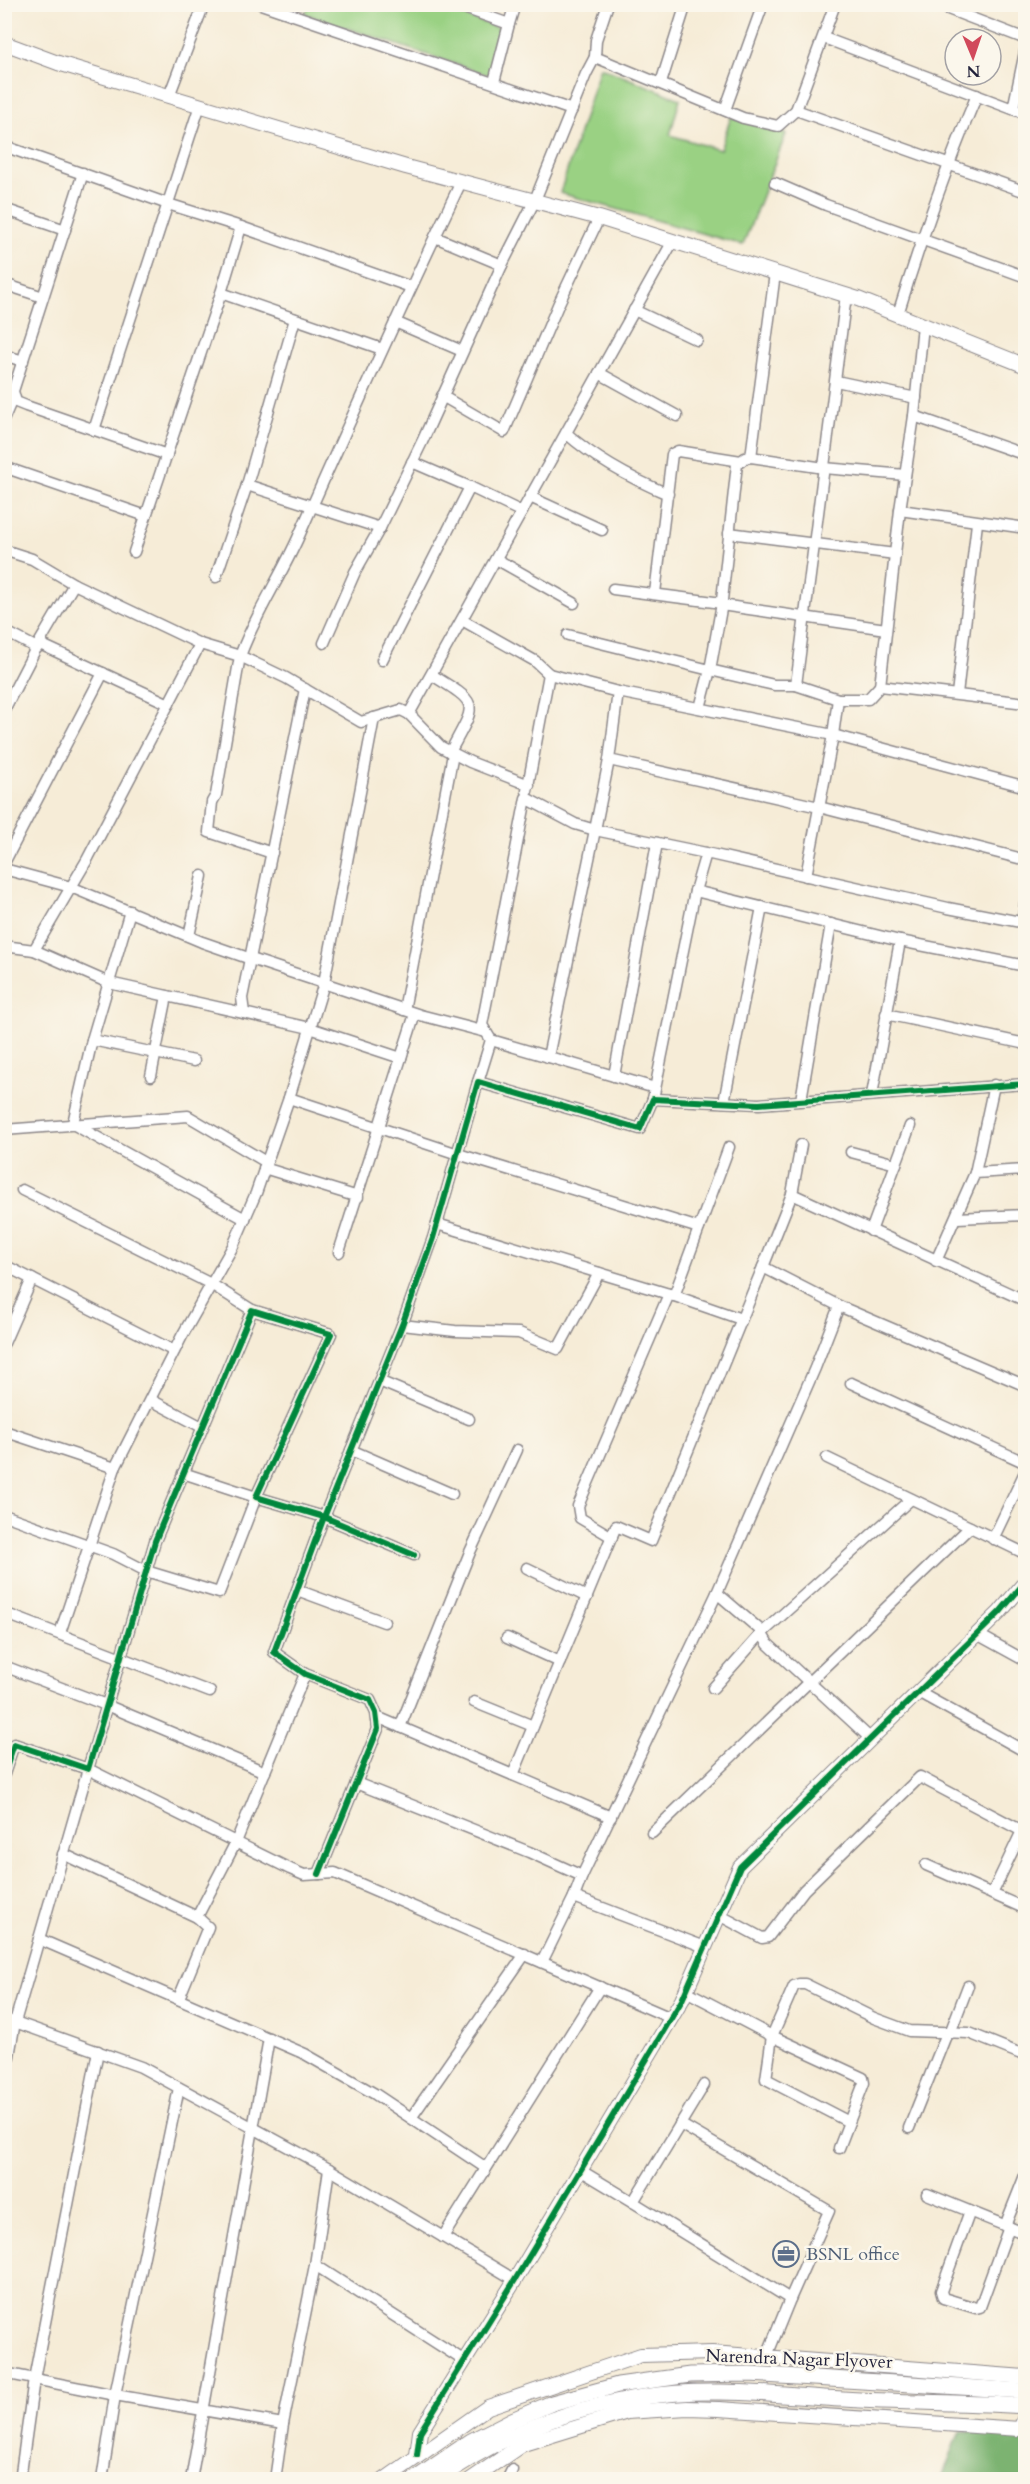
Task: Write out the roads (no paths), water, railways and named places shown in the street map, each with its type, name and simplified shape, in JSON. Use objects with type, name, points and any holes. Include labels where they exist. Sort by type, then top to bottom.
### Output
[{"type":"main road","name":"Narendra Nagar Flyover","points":[[414,2480],[471,2441],[552,2403],[618,2385],[659,2379],[690,2375],[749,2374],[1026,2391]]},
{"type":"main road","name":"Narendra Nagar Flyover","points":[[437,2480],[463,2461],[560,2416],[626,2399],[674,2393],[720,2392],[845,2400],[1026,2406]]},
{"type":"street","points":[[169,96],[204,4]]},
{"type":"street","points":[[261,4],[294,9],[393,50],[572,110]]},
{"type":"street","points":[[453,4],[508,24]]},
{"type":"street","points":[[494,82],[515,4]]},
{"type":"street","points":[[324,643],[355,572],[380,528],[412,462],[502,264],[535,200],[595,57],[596,40],[608,4]]},
{"type":"street","points":[[661,83],[686,4]]},
{"type":"street","points":[[725,110],[763,4]]},
{"type":"street","points":[[595,57],[743,118],[778,126],[796,110],[835,4]]},
{"type":"street","points":[[934,4],[1026,39]]},
{"type":"street","points":[[965,16],[967,4]]},
{"type":"street","points":[[824,38],[1026,114]]},
{"type":"street","points":[[4,43],[58,63],[461,182],[599,218],[846,295],[1026,366]]},
{"type":"street","points":[[1013,109],[1026,47]]},
{"type":"street","points":[[898,314],[921,239],[948,164],[977,96]]},
{"type":"street","points":[[94,430],[200,105]]},
{"type":"street","points":[[796,110],[1026,192]]},
{"type":"street","points":[[4,147],[411,286]]},
{"type":"street","points":[[4,418],[13,397],[83,173]]},
{"type":"street","points":[[272,853],[208,832],[240,656],[249,633],[291,553],[394,322],[461,182]]},
{"type":"street","points":[[775,183],[826,205],[1026,277]]},
{"type":"street","points":[[4,209],[65,230]]},
{"type":"street","points":[[442,396],[504,432],[558,305],[599,218]]},
{"type":"street","points":[[134,552],[241,227]]},
{"type":"street","points":[[435,237],[502,264]]},
{"type":"street","points":[[410,714],[673,241]]},
{"type":"street","points":[[746,459],[775,273]]},
{"type":"street","points":[[4,284],[44,297]]},
{"type":"street","points":[[220,293],[382,349]]},
{"type":"street","points":[[796,685],[846,295]]},
{"type":"street","points":[[634,310],[697,340]]},
{"type":"street","points":[[216,577],[247,485],[295,319]]},
{"type":"street","points":[[394,322],[462,351]]},
{"type":"street","points":[[568,635],[774,685],[796,685],[838,699],[868,699],[880,686],[900,510],[914,416],[923,325]]},
{"type":"street","points":[[4,355],[23,361]]},
{"type":"street","points":[[599,373],[677,416]]},
{"type":"street","points":[[836,381],[916,398]]},
{"type":"street","points":[[13,397],[16,402],[166,454]]},
{"type":"street","points":[[914,416],[1026,455]]},
{"type":"street","points":[[566,432],[584,449],[643,483],[668,494]]},
{"type":"street","points":[[655,593],[672,454],[678,451],[905,475]]},
{"type":"street","points":[[700,708],[710,670],[722,604],[737,464],[746,459]]},
{"type":"street","points":[[412,462],[522,512]]},
{"type":"street","points":[[4,467],[146,516]]},
{"type":"street","points":[[247,485],[380,528]]},
{"type":"street","points":[[382,660],[470,487]]},
{"type":"street","points":[[530,496],[602,530]]},
{"type":"street","points":[[900,510],[977,523],[1026,528]]},
{"type":"street","points":[[957,694],[977,523]]},
{"type":"street","points":[[729,533],[895,554]]},
{"type":"street","points":[[4,550],[32,560],[74,584],[200,644],[240,656],[305,689],[361,722],[401,710],[410,714],[441,747],[528,786]]},
{"type":"street","points":[[496,559],[574,603]]},
{"type":"street","points":[[4,710],[74,584]]},
{"type":"street","points":[[613,589],[655,593],[886,629]]},
{"type":"street","points":[[462,620],[535,661],[549,674],[618,692],[833,735],[1026,787]]},
{"type":"street","points":[[4,630],[169,704]]},
{"type":"street","points":[[34,950],[71,887],[200,644]]},
{"type":"street","points":[[4,863],[103,673]]},
{"type":"street","points":[[319,1874],[378,1729],[377,1717],[370,1700],[305,1674],[274,1652],[324,1517],[402,1325],[437,1224],[458,1154],[488,1036],[482,1025],[549,674]]},
{"type":"street","points":[[404,1010],[451,753],[469,716],[470,709],[468,699],[432,675]]},
{"type":"street","points":[[880,686],[1026,703]]},
{"type":"street","points":[[244,1013],[242,998],[305,689]]},
{"type":"street","points":[[548,1057],[609,760],[618,692]]},
{"type":"street","points":[[806,876],[838,699]]},
{"type":"street","points":[[60,1633],[115,1468],[174,1351],[233,1246],[289,1098],[324,983],[374,718]]},
{"type":"street","points":[[609,760],[819,807],[1026,860]]},
{"type":"street","points":[[526,798],[575,824],[595,830],[948,908],[1024,922],[1026,896]]},
{"type":"street","points":[[614,1076],[657,843]]},
{"type":"street","points":[[478,1082],[640,1130],[654,1094],[695,891],[706,853]]},
{"type":"street","points":[[4,869],[71,887],[189,936],[415,1014],[614,1076],[654,1094],[759,1104],[1026,1084]]},
{"type":"street","points":[[189,936],[202,876]]},
{"type":"street","points":[[695,891],[900,941],[1026,966]]},
{"type":"street","points":[[724,1102],[762,907]]},
{"type":"street","points":[[73,1123],[92,1040],[130,911]]},
{"type":"street","points":[[801,1100],[831,924]]},
{"type":"street","points":[[872,1095],[900,941]]},
{"type":"street","points":[[4,946],[34,950],[109,983],[310,1028],[401,1058]]},
{"type":"street","points":[[151,1076],[167,996]]},
{"type":"street","points":[[339,1252],[415,1014]]},
{"type":"street","points":[[886,1014],[1026,1044]]},
{"type":"street","points":[[92,1040],[194,1061]]},
{"type":"street","points":[[936,1262],[975,1173],[994,1085]]},
{"type":"street","points":[[289,1098],[458,1154],[699,1228]]},
{"type":"street","points":[[4,1130],[188,1116],[265,1165],[358,1197]]},
{"type":"street","points":[[73,1123],[245,1219]]},
{"type":"street","points":[[871,1231],[910,1126]]},
{"type":"street","points":[[513,1775],[616,1526],[651,1541],[792,1194],[801,1145]]},
{"type":"street","points":[[612,1537],[580,1518],[578,1506],[671,1295],[729,1147]]},
{"type":"street","points":[[851,1152],[896,1164]]},
{"type":"street","points":[[975,1173],[1026,1170]]},
{"type":"street","points":[[4,1515],[113,1554],[146,1571],[219,1593],[256,1497],[331,1334],[252,1310],[212,1284],[22,1190]]},
{"type":"street","points":[[792,1194],[936,1262],[1024,1298]]},
{"type":"street","points":[[957,1218],[1026,1215]]},
{"type":"street","points":[[437,1224],[671,1295],[741,1319]]},
{"type":"street","points":[[4,1265],[174,1351]]},
{"type":"street","points":[[763,1267],[839,1306],[1026,1386]]},
{"type":"street","points":[[402,1325],[455,1332],[519,1333],[558,1349],[599,1273]]},
{"type":"street","points":[[4,1343],[32,1279]]},
{"type":"street","points":[[542,1962],[717,1593],[815,1368],[839,1306]]},
{"type":"street","points":[[4,2084],[10,2021],[39,1939],[155,1541],[252,1310]]},
{"type":"street","points":[[379,1381],[469,1419]]},
{"type":"street","points":[[851,1383],[1026,1463]]},
{"type":"street","points":[[151,1400],[202,1427]]},
{"type":"street","points":[[4,1431],[115,1468]]},
{"type":"street","points":[[351,1450],[452,1494]]},
{"type":"street","points":[[400,1727],[470,1551],[517,1450]]},
{"type":"street","points":[[827,1458],[1026,1554]]},
{"type":"street","points":[[993,1539],[1026,1470]]},
{"type":"street","points":[[183,1473],[324,1517],[414,1555]]},
{"type":"street","points":[[713,1688],[761,1634],[911,1499]]},
{"type":"street","points":[[652,1833],[970,1527]]},
{"type":"street","points":[[527,1568],[587,1597]]},
{"type":"street","points":[[417,2455],[420,2432],[515,2280],[686,1991],[740,1867],[977,1634],[1026,1581]]},
{"type":"street","points":[[297,1590],[384,1622]]},
{"type":"street","points":[[717,1593],[761,1634],[768,1644],[871,1739]]},
{"type":"street","points":[[4,1613],[210,1692]]},
{"type":"street","points":[[977,1634],[1026,1661]]},
{"type":"street","points":[[507,1638],[560,1662]]},
{"type":"street","points":[[4,1666],[265,1772]]},
{"type":"street","points":[[197,1917],[236,1842],[305,1674]]},
{"type":"street","points":[[918,1692],[1026,1752]]},
{"type":"street","points":[[474,1702],[533,1726]]},
{"type":"street","points":[[377,1717],[611,1817]]},
{"type":"street","points":[[4,1774],[7,1756],[14,1744],[88,1769],[304,1875],[335,1873],[671,2018]]},
{"type":"street","points":[[719,1915],[762,1938],[768,1938],[804,1890],[920,1778],[1024,1832],[992,1894]]},
{"type":"street","points":[[356,1783],[529,1852],[582,1876]]},
{"type":"street","points":[[63,1854],[197,1917],[208,1928],[179,1998]]},
{"type":"street","points":[[926,1865],[1026,1909]]},
{"type":"street","points":[[574,1897],[705,1947]]},
{"type":"street","points":[[39,1939],[305,2054],[375,2094],[486,2168]]},
{"type":"street","points":[[411,2118],[525,1954]]},
{"type":"street","points":[[849,2122],[766,2079],[772,2036],[794,1986],[799,1984],[805,1984],[874,2018],[909,2031],[969,2033],[1026,2056]]},
{"type":"street","points":[[909,2128],[968,1986]]},
{"type":"street","points":[[443,2237],[600,1987]]},
{"type":"street","points":[[686,1991],[772,2036],[863,2078],[839,2148]]},
{"type":"street","points":[[10,2021],[141,2067],[329,2169],[515,2280]]},
{"type":"street","points":[[191,2480],[269,2038]]},
{"type":"street","points":[[20,2480],[34,2379],[98,2051]]},
{"type":"street","points":[[633,2202],[704,2085]]},
{"type":"street","points":[[102,2480],[115,2395],[179,2088]]},
{"type":"street","points":[[680,2124],[829,2211],[766,2358]]},
{"type":"street","points":[[275,2480],[283,2424],[315,2265],[329,2169]]},
{"type":"street","points":[[580,2170],[790,2299]]},
{"type":"street","points":[[970,2211],[941,2290],[943,2298],[976,2308],[980,2307],[1026,2173]]},
{"type":"street","points":[[927,2194],[1026,2234]]},
{"type":"street","points":[[315,2265],[463,2360]]},
{"type":"street","points":[[384,2480],[488,2407],[641,2355],[712,2353],[1026,2377]]},
{"type":"street","points":[[4,2373],[283,2424]]},
{"type":"street","points":[[470,2480],[523,2444],[627,2412],[687,2408],[719,2409],[1020,2429],[1026,2415]]},
{"type":"place","name":"BSNL office","points":[[786,2254]]}]
